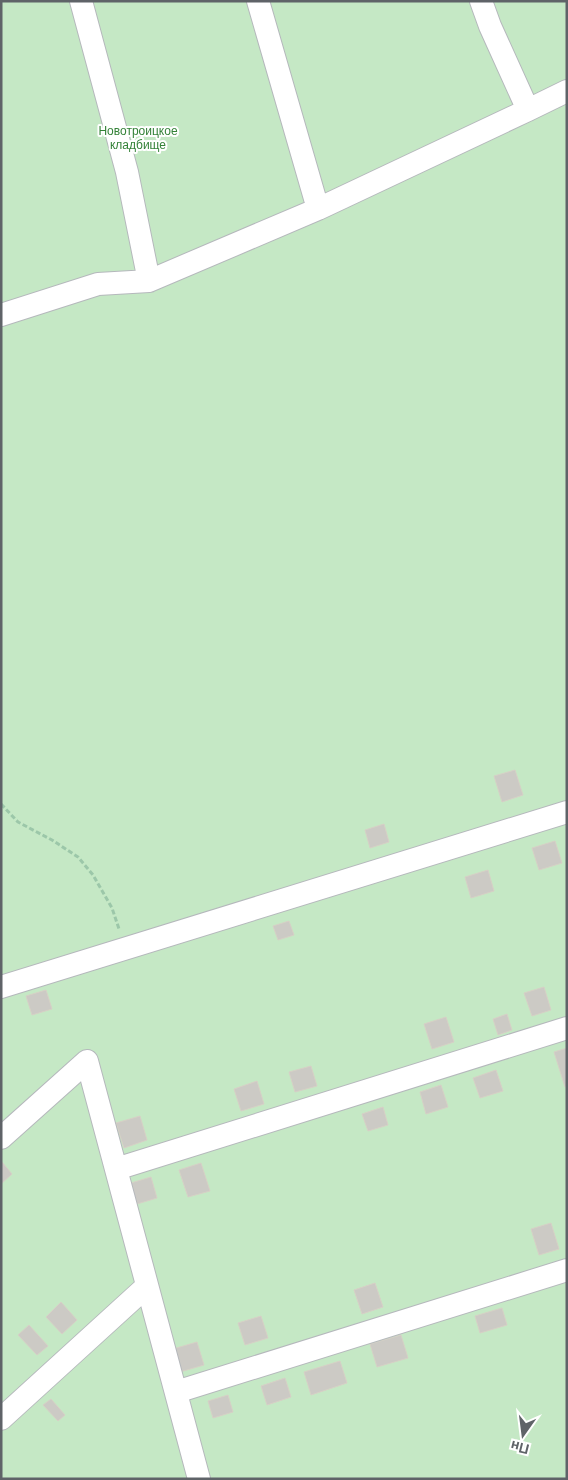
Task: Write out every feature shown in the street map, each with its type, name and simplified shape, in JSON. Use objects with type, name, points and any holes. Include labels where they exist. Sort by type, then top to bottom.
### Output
[{"type":"lane","points":[[82,1],[127,172],[149,281]]},
{"type":"lane","points":[[258,1],[318,209]]},
{"type":"lane","points":[[481,1],[490,26],[528,110]]},
{"type":"lane","points":[[1,315],[98,284],[149,281],[318,209],[567,91]]},
{"type":"lane","points":[[1,987],[567,812]]},
{"type":"lane","points":[[116,1169],[567,1028]]},
{"type":"lane","points":[[1,1138],[87,1061],[199,1479]]},
{"type":"lane","points":[[176,1392],[567,1270]]},
{"type":"lane","points":[[1,1419],[147,1286]]},
{"type":"path","points":[[1,804],[18,822],[52,840],[78,857],[93,875],[112,908],[125,949]]},
{"type":"green space","name":"Новотроицкое кладбище","points":[[1,1],[567,1],[567,1479],[1,1479]]},
{"type":"building","points":[[515,770],[523,795],[502,802],[494,776]]},
{"type":"building","points":[[384,824],[389,842],[370,848],[365,830]]},
{"type":"building","points":[[555,841],[562,863],[539,870],[532,848]]},
{"type":"building","points":[[488,870],[494,891],[471,898],[465,877]]},
{"type":"building","points":[[289,921],[294,935],[278,940],[273,926]]},
{"type":"building","points":[[544,987],[551,1010],[532,1016],[524,993]]},
{"type":"building","points":[[46,990],[52,1009],[32,1015],[26,996]]},
{"type":"building","points":[[507,1014],[512,1030],[498,1035],[493,1019]]},
{"type":"building","points":[[446,1017],[454,1042],[432,1049],[424,1024]]},
{"type":"building","points":[[567,1048],[567,1086],[565,1087],[554,1052]]},
{"type":"building","points":[[311,1066],[317,1086],[295,1092],[289,1072]]},
{"type":"building","points":[[496,1070],[503,1091],[480,1098],[473,1078]]},
{"type":"building","points":[[257,1081],[264,1104],[241,1111],[234,1089]]},
{"type":"building","points":[[441,1085],[448,1107],[426,1114],[420,1092]]},
{"type":"building","points":[[383,1107],[388,1125],[368,1131],[362,1114]]},
{"type":"building","points":[[140,1116],[147,1140],[124,1148],[116,1123]]},
{"type":"building","points":[[1,1163],[12,1174],[1,1184]]},
{"type":"building","points":[[201,1163],[210,1191],[188,1197],[179,1170]]},
{"type":"building","points":[[151,1177],[157,1198],[137,1204],[131,1183]]},
{"type":"building","points":[[551,1223],[559,1249],[539,1255],[531,1229]]},
{"type":"building","points":[[375,1283],[383,1307],[362,1314],[354,1290]]},
{"type":"building","points":[[61,1302],[77,1320],[62,1334],[46,1317]]},
{"type":"building","points":[[502,1308],[507,1325],[480,1333],[475,1316]]},
{"type":"building","points":[[261,1316],[268,1338],[245,1345],[238,1323]]},
{"type":"building","points":[[29,1325],[48,1346],[37,1355],[18,1335]]},
{"type":"building","points":[[401,1335],[408,1358],[377,1367],[370,1344]]},
{"type":"building","points":[[197,1342],[204,1365],[180,1372],[173,1349]]},
{"type":"building","points":[[340,1361],[347,1383],[311,1395],[304,1372]]},
{"type":"building","points":[[285,1378],[291,1397],[267,1405],[261,1386]]},
{"type":"building","points":[[228,1395],[233,1412],[213,1418],[208,1401]]},
{"type":"building","points":[[51,1399],[65,1415],[58,1421],[43,1405]]}]
